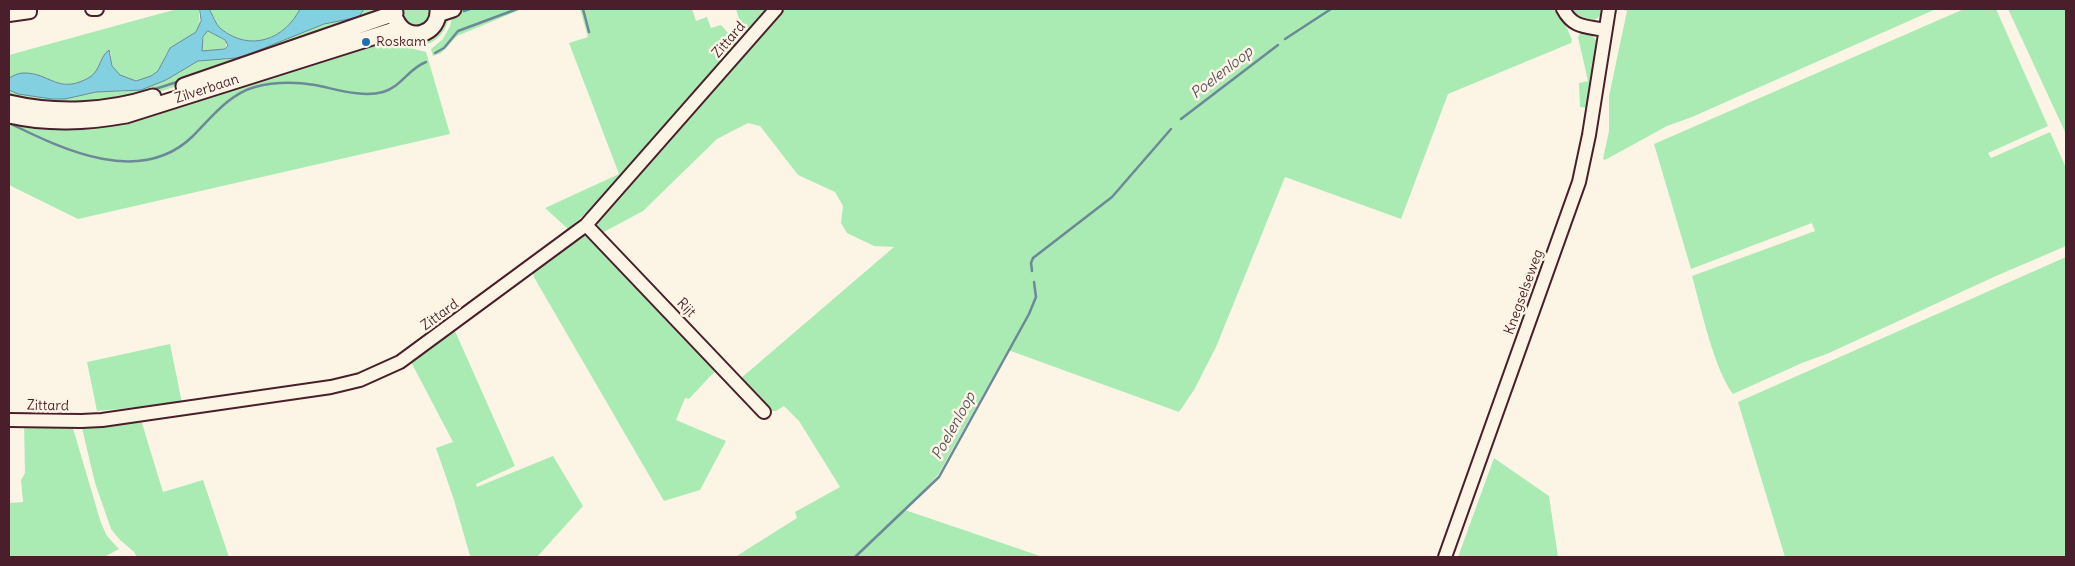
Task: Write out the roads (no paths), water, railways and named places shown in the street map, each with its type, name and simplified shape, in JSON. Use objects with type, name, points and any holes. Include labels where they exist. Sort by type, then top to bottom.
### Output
[{"type":"main road","points":[[395,11],[396,20],[401,28],[413,34],[425,33],[434,26],[438,11],[453,9]]},
{"type":"main road","name":"Zilverbaan","points":[[9,103],[37,108],[72,110],[108,107],[141,101],[395,11]]},
{"type":"main road","name":"Zilverbaan","points":[[9,115],[35,120],[69,122],[87,122],[126,116],[401,28]]},
{"type":"street","points":[[9,10],[10,15],[30,12],[30,9]]},
{"type":"street","points":[[92,9],[97,9]]},
{"type":"street","name":"Zittard","points":[[9,420],[102,420],[331,387],[360,380],[400,362],[586,225],[776,9]]},
{"type":"street","points":[[1562,9],[1574,24],[1605,30]]},
{"type":"street","name":"Knegselseweg","points":[[1445,557],[1580,182],[1609,9]]},
{"type":"street","name":"Rijt","points":[[586,225],[764,412]]},
{"type":"water","points":[[200,9],[209,9],[221,29],[243,40],[255,41],[276,35],[293,20],[300,9],[364,9],[359,17],[324,24],[247,55],[236,58],[198,61],[166,80],[141,90],[96,92],[65,99],[52,99],[18,94],[9,90],[9,78],[21,73],[40,76],[62,84],[79,82],[93,74],[109,50],[112,66],[120,75],[136,81],[151,76],[158,71],[170,48],[196,32],[201,21]],"holes":[[[208,31],[225,40],[228,45],[225,49],[202,51],[203,37]]]},
{"type":"waterway","points":[[464,11],[470,9]]},
{"type":"waterway","points":[[435,53],[444,48],[458,31],[517,9]]},
{"type":"waterway","points":[[583,9],[589,32]]},
{"type":"waterway","name":"Poelenloop","points":[[1285,39],[1331,9]]},
{"type":"waterway","name":"Poelenloop","points":[[1181,119],[1278,45]]},
{"type":"waterway","points":[[9,123],[54,144],[102,159],[126,161],[150,159],[172,151],[193,136],[214,114],[246,90],[277,83],[300,83],[340,91],[375,94],[389,90],[426,62]]},
{"type":"waterway","points":[[152,90],[180,81]]},
{"type":"waterway","name":"Poelenloop","points":[[1032,271],[1031,263],[1033,258],[1112,197],[1171,129]]},
{"type":"waterway","name":"Poelenloop","points":[[855,557],[939,477],[1029,314],[1036,297],[1034,282]]},
{"type":"place","name":"Roskam","points":[[366,42]]}]
